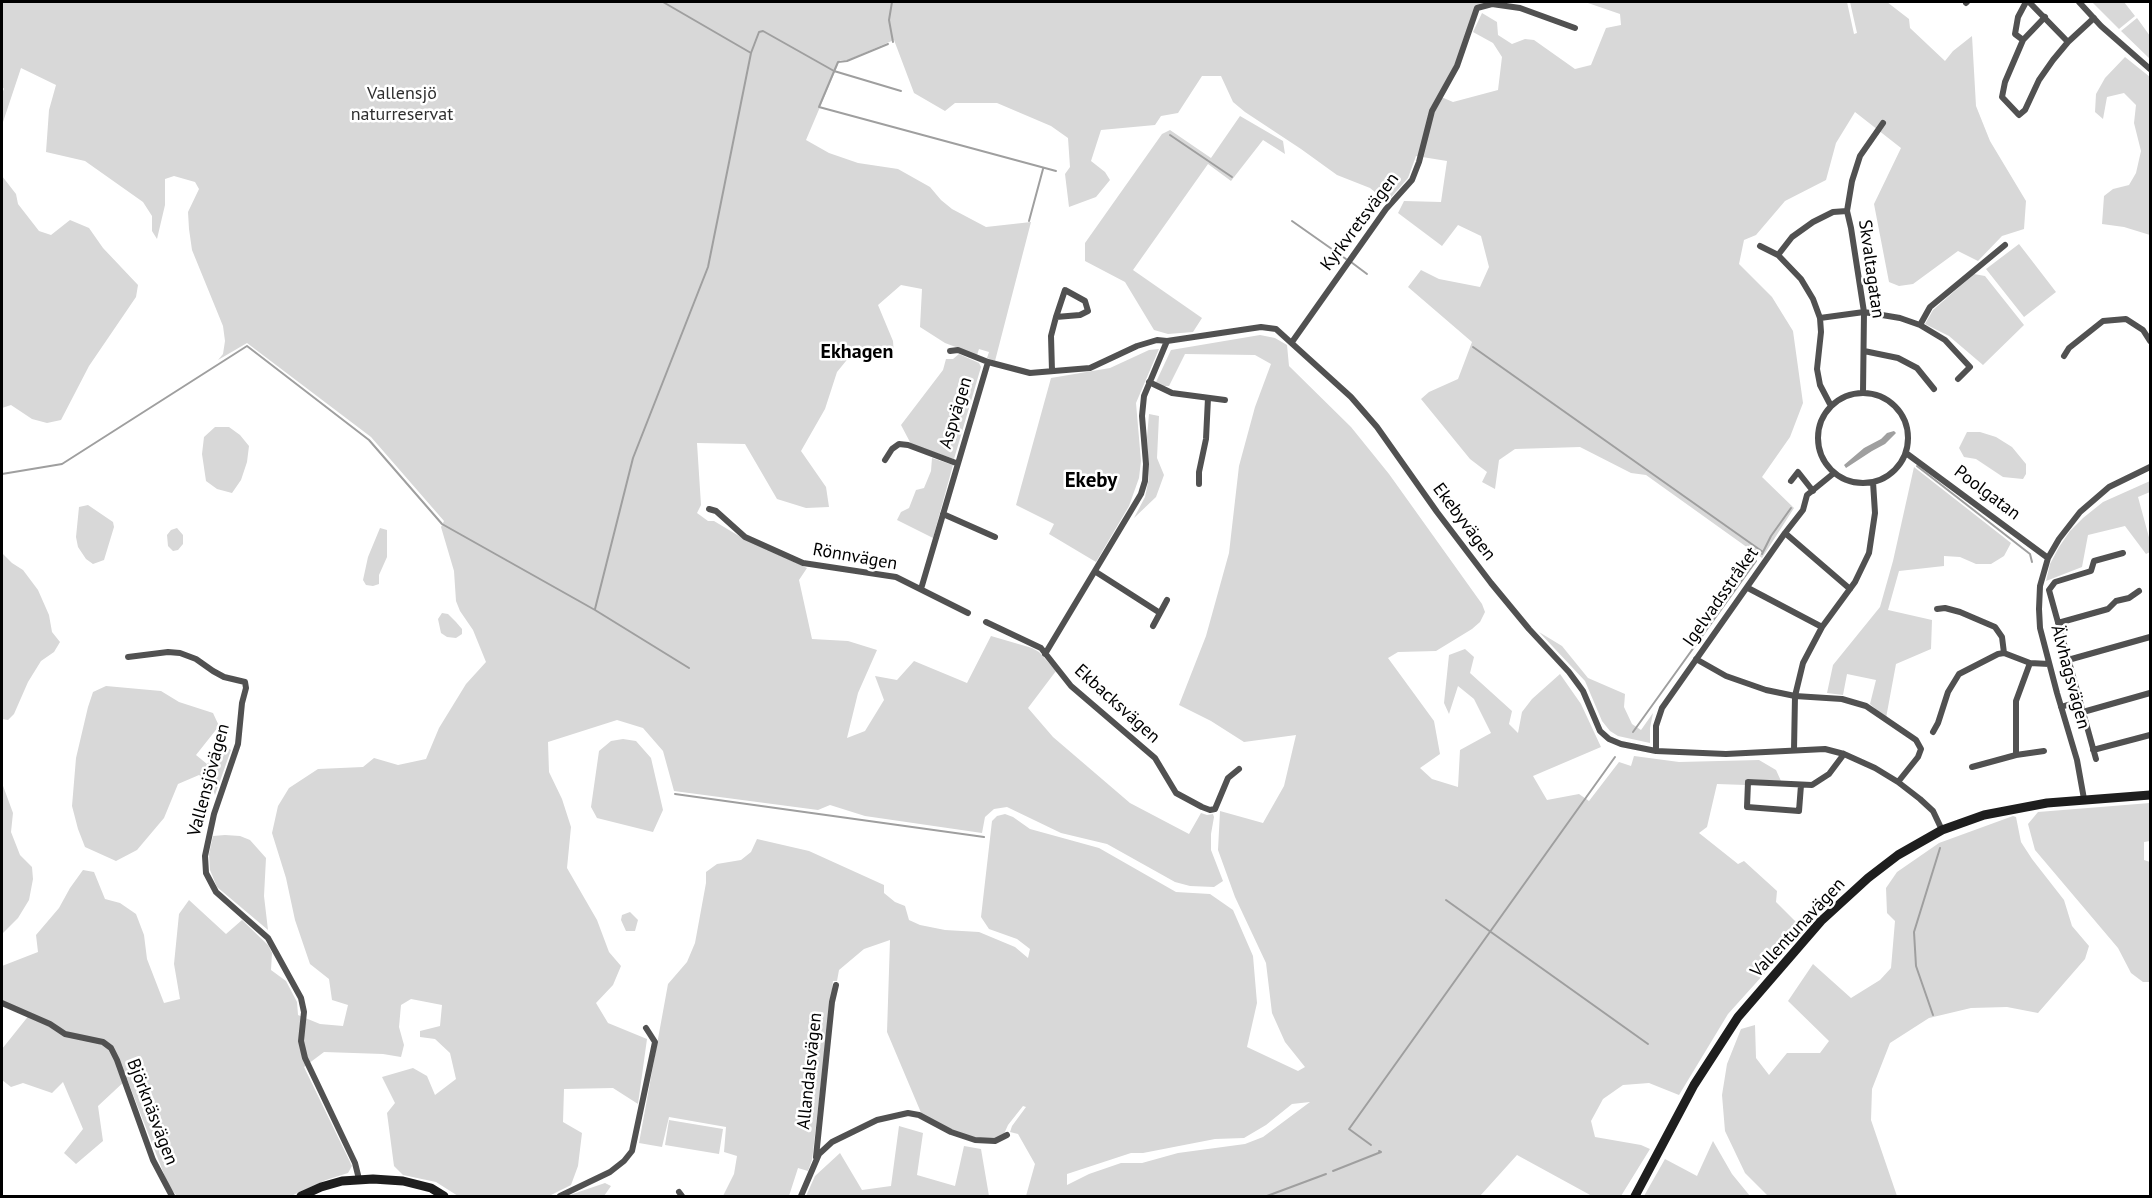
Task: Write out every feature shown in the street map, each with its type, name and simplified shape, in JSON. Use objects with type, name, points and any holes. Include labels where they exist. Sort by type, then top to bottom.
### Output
[{"type":"main road","name":"Vallentunavägen","points":[[1635,1197],[1694,1085],[1738,1017],[1821,921],[1852,892],[1898,855],[1942,830],[1984,815],[2019,807],[2084,799],[2151,795]]},
{"type":"main road","points":[[301,1197],[321,1187],[359,1179],[403,1181],[430,1188],[444,1197]]},
{"type":"street","points":[[2023,40],[2015,34],[2018,16],[2027,2],[2045,17],[2068,42]]},
{"type":"street","points":[[2079,2],[2151,69]]},
{"type":"street","name":"Kyrkvretsvägen","points":[[1292,342],[1386,209],[1412,180],[1432,111],[1457,66],[1477,8],[1492,4],[1520,8],[1575,28]]},
{"type":"street","points":[[2045,17],[2023,40],[2005,82],[2002,97],[2019,115],[2025,110],[2039,80],[2068,42],[2094,18]]},
{"type":"street","name":"Skvaltagatan","points":[[1863,392],[1864,312],[1847,211],[1852,181],[1860,156],[1883,123]]},
{"type":"street","points":[[1778,255],[1792,237],[1813,222],[1833,212],[1847,211]]},
{"type":"street","points":[[1920,325],[1930,307],[2005,245]]},
{"type":"street","points":[[1760,246],[1778,255],[1801,279],[1813,299],[1820,318],[1821,332],[1817,369],[1820,385],[1831,406]]},
{"type":"street","points":[[1052,371],[1051,336],[1056,317],[1065,290],[1085,301],[1088,311],[1080,315],[1056,317]]},
{"type":"street","points":[[1820,318],[1864,312],[1900,318],[1920,325],[1945,340],[1970,367],[1958,379]]},
{"type":"street","points":[[2064,356],[2069,348],[2103,321],[2126,319],[2143,330],[2151,341]]},
{"type":"street","name":"Ekebyvägen","points":[[1167,341],[1261,327],[1276,329],[1292,342],[1351,397],[1377,427],[1491,583],[1569,672],[1582,691],[1600,731],[1609,739],[1621,744],[1656,751],[1726,754],[1825,749],[1844,754],[1875,768],[1898,782],[1933,811],[1942,830]]},
{"type":"street","name":"Aspvägen","points":[[921,589],[956,463],[988,362],[1030,373],[1090,368],[1137,346],[1157,340],[1167,341]]},
{"type":"street","points":[[986,622],[1041,648],[1045,654],[1141,494],[1146,464],[1142,416],[1144,396],[1167,341]]},
{"type":"street","points":[[950,351],[958,350],[988,362]]},
{"type":"street","points":[[1864,351],[1898,358],[1917,368],[1934,389]]},
{"type":"street","points":[[1149,382],[1172,393],[1225,400]]},
{"type":"street","points":[[1863,392],[1885,398],[1895,406],[1905,423],[1907,441],[1906,453],[1900,464],[1889,474],[1873,482],[1846,479],[1834,473],[1825,462],[1820,443],[1822,424],[1831,406],[1841,397],[1863,392]]},
{"type":"street","points":[[1199,484],[1199,472],[1206,439],[1208,398]]},
{"type":"street","points":[[885,460],[892,449],[899,444],[908,445],[956,463]]},
{"type":"street","name":"Poolgatan","points":[[1906,453],[2048,558]]},
{"type":"street","name":"Älvhagsvägen","points":[[2084,799],[2077,760],[2040,628],[2038,609],[2040,586],[2048,558],[2059,538],[2079,512],[2109,487],[2151,467]]},
{"type":"street","points":[[1791,481],[1798,472],[1810,493]]},
{"type":"street","name":"Igelvadsstråket","points":[[1656,751],[1656,726],[1662,708],[1803,510],[1810,493],[1834,473]]},
{"type":"street","points":[[1794,750],[1795,696],[1803,663],[1822,627],[1856,582],[1869,553],[1874,531],[1873,482]]},
{"type":"street","name":"Rönnvägen","points":[[709,509],[716,511],[745,537],[803,563],[896,578],[968,612]]},
{"type":"street","points":[[943,514],[995,537]]},
{"type":"street","points":[[1785,533],[1850,589]]},
{"type":"street","points":[[2096,759],[2049,590],[2055,582],[2091,571],[2094,561],[2123,553]]},
{"type":"street","points":[[1095,572],[1160,613]]},
{"type":"street","points":[[1748,588],[1822,627]]},
{"type":"street","points":[[2058,623],[2108,609],[2116,601],[2129,598],[2139,591]]},
{"type":"street","points":[[1153,626],[1167,600]]},
{"type":"street","points":[[1937,609],[1945,608],[1960,612],[1995,627],[2002,637],[2004,653]]},
{"type":"street","points":[[2068,660],[2151,637]]},
{"type":"street","name":"Vallensjövägen","points":[[128,657],[168,652],[180,653],[196,659],[225,677],[245,682],[238,744],[214,814],[206,856],[206,873],[216,892],[268,938],[301,998],[304,1012],[301,1041],[305,1058],[355,1163],[359,1179]]},
{"type":"street","points":[[1933,732],[1948,692],[1959,674],[2004,653],[2030,663],[2049,664]]},
{"type":"street","name":"Ekbacksvägen","points":[[1045,654],[1071,686],[1155,758],[1176,793],[1202,807],[1215,809],[1228,778],[1239,769]]},
{"type":"street","points":[[1696,658],[1726,676],[1766,690],[1795,696],[1842,699],[1866,706],[1916,740],[1921,749],[1918,757],[1898,782]]},
{"type":"street","points":[[2016,755],[2016,701],[2030,663]]},
{"type":"street","points":[[2083,712],[2151,693]]},
{"type":"street","points":[[2061,706],[2080,701]]},
{"type":"street","points":[[2093,750],[2151,735]]},
{"type":"street","points":[[1972,767],[2016,755],[2044,751]]},
{"type":"street","points":[[1801,785],[1799,811],[1747,807],[1748,782],[1812,785],[1829,774],[1844,754]]},
{"type":"street","name":"Allandalsvägen","points":[[815,1161],[832,1002],[836,985]]},
{"type":"street","name":"Björknäsvägen","points":[[2,1004],[50,1024],[65,1034],[103,1042],[111,1048],[153,1160],[171,1197]]},
{"type":"street","points":[[560,1197],[610,1172],[632,1151],[655,1042],[646,1028]]},
{"type":"street","name":"Allandalsvägen","points":[[801,1197],[819,1154],[832,1142],[877,1120],[908,1113],[919,1115],[951,1132],[975,1140],[995,1141],[1007,1135]]},
{"type":"green space","name":"Vallensjö naturreservat","points":[[2,2],[1487,2],[1476,7],[1455,64],[1439,96],[1453,102],[1498,90],[1502,57],[1493,43],[1473,32],[1482,13],[1497,22],[1498,35],[1512,44],[1525,39],[1534,40],[1575,69],[1591,65],[1606,28],[1621,25],[1620,14],[1585,2],[1847,2],[1854,34],[1857,33],[1850,2],[1887,2],[1909,19],[1910,28],[1945,61],[1953,51],[1972,36],[1976,106],[1990,141],[2026,201],[2024,229],[2002,236],[1978,261],[1958,251],[1913,284],[1899,286],[1889,282],[1874,204],[1901,148],[1855,112],[1836,143],[1826,180],[1785,201],[1756,235],[1744,240],[1739,264],[1772,297],[1793,331],[1803,403],[1790,437],[1762,477],[1794,508],[1762,558],[1646,475],[1631,473],[1580,447],[1515,449],[1499,460],[1495,489],[1482,482],[1487,472],[1470,459],[1421,399],[1429,392],[1458,379],[1472,342],[1408,287],[1421,270],[1439,279],[1480,287],[1489,267],[1481,236],[1458,225],[1442,246],[1398,213],[1404,201],[1441,202],[1447,161],[1416,156],[1408,178],[1387,202],[1370,188],[1337,175],[1245,112],[1233,102],[1221,76],[1202,76],[1178,113],[1161,116],[1155,125],[1101,130],[1091,161],[1105,172],[1110,180],[1096,197],[1069,207],[1065,174],[1070,167],[1068,138],[1051,126],[997,103],[955,103],[945,111],[914,93],[894,40],[848,60],[840,60],[806,140],[829,153],[858,163],[898,169],[930,187],[952,209],[986,227],[1031,222],[995,361],[987,358],[989,352],[979,349],[977,355],[945,343],[920,327],[922,289],[901,285],[878,305],[893,341],[894,355],[882,360],[859,345],[837,372],[825,409],[801,451],[826,487],[829,507],[806,508],[777,499],[745,444],[697,443],[701,505],[697,513],[744,539],[807,568],[799,580],[812,639],[848,641],[877,650],[858,693],[847,738],[865,731],[884,700],[875,676],[897,680],[914,661],[967,683],[991,636],[1032,648],[1039,652],[1056,671],[1028,708],[1053,737],[1130,803],[1189,834],[1201,813],[1213,814],[1211,850],[1223,881],[1214,887],[1190,886],[1175,882],[1107,844],[1061,833],[1007,807],[994,809],[985,817],[982,833],[865,816],[830,805],[818,810],[674,791],[663,751],[643,728],[617,720],[548,742],[549,772],[562,799],[571,827],[567,868],[597,920],[609,952],[621,966],[613,985],[596,1003],[608,1023],[647,1039],[638,1104],[613,1088],[564,1089],[563,1122],[582,1133],[578,1166],[571,1185],[549,1196],[458,1196],[436,1182],[403,1175],[394,1166],[387,1113],[395,1103],[382,1077],[413,1068],[427,1076],[435,1095],[456,1079],[450,1053],[435,1039],[420,1037],[420,1031],[440,1026],[442,1005],[411,999],[401,1005],[399,1027],[404,1045],[401,1057],[383,1054],[324,1052],[304,1067],[352,1166],[348,1173],[291,1196],[177,1196],[169,1187],[127,1079],[98,1106],[103,1141],[76,1164],[64,1153],[83,1129],[63,1082],[52,1093],[23,1083],[11,1087],[2,1080],[2,1049],[30,1014],[2,1000],[2,966],[38,952],[36,935],[59,908],[83,870],[94,872],[105,899],[120,903],[136,914],[144,935],[147,959],[164,1003],[180,999],[174,964],[179,914],[189,900],[226,934],[242,920],[268,945],[272,953],[271,970],[286,981],[297,1002],[298,1015],[320,1024],[343,1026],[348,1005],[332,1000],[329,979],[310,964],[295,920],[286,878],[272,833],[278,806],[289,788],[318,769],[363,767],[374,758],[398,765],[426,759],[439,728],[466,684],[486,662],[473,630],[456,601],[454,571],[441,527],[444,521],[371,437],[247,343],[218,360],[223,354],[225,341],[223,326],[192,250],[189,229],[188,212],[199,189],[195,182],[174,176],[165,179],[165,205],[157,239],[152,231],[152,216],[143,202],[85,161],[46,152],[49,110],[56,85],[21,68],[2,125],[4,89],[2,86]]},
{"type":"green space","points":[[2092,2],[2124,2],[2135,16],[2119,29]]},
{"type":"green space","points":[[2137,18],[2150,36],[2150,59],[2121,31]]},
{"type":"green space","points":[[2125,57],[2150,77],[2150,235],[2124,227],[2102,224],[2104,196],[2113,189],[2129,185],[2136,173],[2141,151],[2134,123],[2136,105],[2124,93],[2107,97],[2103,119],[2095,112],[2096,94],[2105,78]]},
{"type":"green space","points":[[1240,116],[1283,141],[1285,154],[1263,140],[1231,181],[1208,164],[1133,270],[1202,318],[1193,332],[1168,334],[1154,330],[1125,282],[1085,261],[1085,243],[1162,134],[1170,130],[1211,158]]},
{"type":"green space","points":[[2,176],[16,194],[18,204],[39,231],[51,235],[70,220],[89,228],[103,248],[138,285],[136,297],[89,366],[61,420],[47,423],[32,419],[11,405],[2,408]]},
{"type":"green space","points":[[2019,244],[2056,292],[2024,317],[1986,269]]},
{"type":"green space","points":[[1974,274],[1985,276],[2024,325],[1983,365],[1949,336],[1925,324],[1933,310]]},
{"type":"green space","points":[[1260,335],[1275,338],[1287,345],[1289,366],[1351,427],[1389,474],[1482,604],[1485,612],[1480,622],[1436,651],[1398,652],[1388,658],[1434,721],[1440,754],[1420,768],[1432,779],[1458,787],[1460,750],[1491,733],[1474,699],[1458,686],[1449,714],[1444,703],[1449,655],[1465,649],[1474,657],[1470,673],[1512,711],[1509,724],[1518,733],[1522,712],[1532,699],[1560,674],[1581,704],[1601,747],[1533,776],[1547,800],[1579,794],[1589,801],[1619,762],[1631,766],[1634,756],[1679,762],[1759,760],[1776,770],[1781,781],[1746,779],[1746,785],[1717,784],[1707,827],[1699,833],[1738,864],[1744,861],[1777,891],[1776,902],[1805,931],[1728,1014],[1679,1095],[1649,1083],[1623,1085],[1603,1099],[1591,1121],[1595,1137],[1641,1145],[1650,1149],[1621,1196],[1592,1196],[1517,1155],[1480,1196],[1026,1196],[1035,1164],[1018,1134],[1010,1132],[1026,1107],[1023,1106],[1004,1134],[994,1139],[975,1138],[952,1130],[922,1115],[887,1032],[890,940],[864,949],[839,970],[837,981],[833,981],[812,1160],[808,1171],[798,1168],[789,1196],[723,1196],[734,1174],[737,1156],[724,1152],[726,1127],[669,1117],[662,1147],[639,1143],[668,984],[687,962],[695,943],[706,872],[717,864],[741,860],[751,852],[757,839],[809,851],[884,885],[884,893],[895,902],[905,906],[909,920],[920,925],[945,930],[979,932],[1015,947],[1028,958],[1030,949],[1017,939],[989,929],[981,917],[992,821],[997,816],[1005,814],[1030,829],[1099,848],[1176,892],[1210,894],[1233,910],[1253,956],[1257,1003],[1247,1047],[1298,1071],[1305,1067],[1285,1042],[1272,1013],[1266,963],[1235,897],[1218,850],[1220,811],[1263,823],[1284,786],[1296,735],[1244,742],[1211,721],[1179,705],[1206,636],[1229,553],[1239,466],[1255,407],[1271,364],[1255,355],[1185,354],[1169,386],[1163,386],[1156,382],[1171,350]],"holes":[[[1310,1102],[1263,1137],[1245,1144],[1178,1153],[1142,1163],[1121,1163],[1089,1174],[1067,1185],[1067,1174],[1131,1153],[1143,1153],[1215,1139],[1244,1138],[1266,1125],[1292,1104]]]},
{"type":"green space","points":[[1159,349],[1136,403],[1141,461],[1139,478],[1129,506],[1096,562],[1049,534],[1054,524],[1016,505],[1051,378],[1110,368],[1149,350]]},
{"type":"green space","points":[[959,354],[979,363],[981,367],[954,459],[911,444],[901,425],[943,370],[946,359],[953,359]]},
{"type":"green space","points":[[1149,414],[1159,416],[1157,458],[1164,475],[1156,497],[1134,518],[1145,497],[1149,478],[1147,437]]},
{"type":"green space","points":[[215,427],[229,427],[249,446],[241,480],[232,493],[217,489],[206,481],[202,454],[204,437]]},
{"type":"green space","points":[[1967,432],[1980,432],[1996,437],[2012,447],[2026,464],[2026,474],[2023,479],[2003,477],[1976,459],[1964,457],[1959,448]]},
{"type":"green space","points":[[932,458],[953,465],[933,538],[897,520],[901,512],[909,508],[916,490],[924,488],[931,471]]},
{"type":"green space","points":[[1914,467],[2011,543],[2004,556],[1991,564],[1976,564],[1960,557],[1944,556],[1944,566],[1899,571],[1888,610],[1932,620],[1931,649],[1896,664],[1886,718],[1870,704],[1876,680],[1847,674],[1843,695],[1827,693],[1833,665],[1880,607]]},
{"type":"green space","points":[[2150,481],[2150,492],[2138,497],[2150,541],[2150,552],[2146,554],[2125,526],[2088,535],[2082,567],[2046,581],[2050,564],[2059,547],[2083,518],[2103,502]]},
{"type":"green space","points":[[88,505],[113,522],[114,527],[104,560],[93,564],[86,559],[78,547],[76,537],[79,507]]},
{"type":"green space","points":[[177,528],[183,535],[183,544],[178,550],[173,551],[168,546],[167,535],[171,530]]},
{"type":"green space","points":[[380,528],[387,530],[387,557],[379,575],[379,584],[366,585],[363,580],[368,557]]},
{"type":"green space","points":[[2,544],[3,554],[23,570],[38,590],[49,615],[52,632],[60,642],[54,652],[41,661],[28,682],[14,714],[8,720],[2,719]]},
{"type":"green space","points":[[442,613],[448,614],[456,622],[462,629],[462,634],[456,638],[447,637],[441,633],[438,619]]},
{"type":"green space","points":[[1539,632],[1562,646],[1588,678],[1625,694],[1624,707],[1632,724],[1641,730],[1653,713],[1650,743],[1618,736],[1610,731],[1602,721],[1585,681]]},
{"type":"green space","points":[[106,686],[161,691],[179,702],[213,713],[219,726],[196,755],[207,764],[221,744],[231,750],[215,795],[210,781],[199,775],[178,784],[164,818],[137,850],[116,861],[85,847],[72,806],[76,758],[88,707],[93,692]]},
{"type":"green space","points":[[623,739],[636,741],[651,758],[663,810],[653,832],[597,818],[591,807],[599,751],[611,741]]},
{"type":"green space","points":[[2,783],[13,813],[11,832],[20,855],[32,867],[33,879],[29,900],[18,918],[2,934]]},
{"type":"green space","points":[[2150,803],[2150,841],[2144,842],[2144,860],[2150,862],[2150,982],[2143,982],[2131,973],[2118,948],[2035,850],[2028,824],[2038,812]]},
{"type":"green space","points":[[2013,816],[2016,817],[2021,842],[2064,900],[2072,926],[2089,946],[2085,959],[2038,1013],[2007,1007],[1971,1008],[1929,1018],[1890,1043],[1872,1089],[1871,1120],[1897,1196],[1768,1196],[1745,1173],[1725,1131],[1722,1095],[1727,1064],[1741,1029],[1755,1025],[1756,1058],[1769,1075],[1787,1053],[1820,1053],[1829,1041],[1788,1001],[1813,964],[1851,998],[1880,980],[1891,968],[1895,921],[1887,913],[1886,888],[1897,872],[1939,843]]},
{"type":"green space","points":[[213,836],[240,836],[250,840],[266,858],[264,896],[268,930],[217,887],[210,870],[209,854]]},
{"type":"green space","points":[[630,912],[638,920],[635,931],[626,931],[621,920],[622,915]]},
{"type":"green space","points":[[669,1120],[723,1129],[719,1154],[665,1145]]},
{"type":"green space","points":[[899,1126],[923,1133],[917,1175],[955,1186],[964,1146],[981,1149],[989,1196],[806,1196],[815,1176],[840,1153],[862,1190],[891,1186]]},
{"type":"green space","points":[[1713,1141],[1732,1174],[1750,1196],[1644,1196],[1665,1159],[1697,1176]]},
{"type":"green space","points":[[605,1183],[611,1186],[604,1196],[567,1196]]},
{"type":"shaded area","points":[[1894,431],[1896,433],[1885,444],[1846,468],[1844,465],[1864,448]]},
{"type":"waterway","points":[[595,609],[633,458],[708,267],[751,53],[663,2]]},
{"type":"waterway","points":[[892,2],[889,20],[893,42]]},
{"type":"waterway","points":[[751,53],[759,32],[763,31],[834,71],[901,91]]},
{"type":"waterway","points":[[888,44],[847,61],[838,62],[819,107],[1056,171]]},
{"type":"waterway","points":[[1170,135],[1232,177]]},
{"type":"waterway","points":[[1029,221],[1043,169]]},
{"type":"waterway","points":[[1292,221],[1346,259]]},
{"type":"waterway","points":[[1351,262],[1367,274]]},
{"type":"waterway","points":[[2,474],[62,464],[247,346],[369,440],[442,524],[595,610],[689,668]]},
{"type":"waterway","points":[[1473,347],[1763,552]]},
{"type":"waterway","points":[[1917,466],[2030,554],[2032,562]]},
{"type":"waterway","points":[[1762,554],[1771,536],[1791,508]]},
{"type":"waterway","points":[[1633,732],[1756,561]]},
{"type":"waterway","points":[[1371,1145],[1349,1129],[1615,757]]},
{"type":"waterway","points":[[675,794],[984,837]]},
{"type":"waterway","points":[[1933,1015],[1916,966],[1914,932],[1940,848]]},
{"type":"waterway","points":[[1446,900],[1648,1044]]},
{"type":"waterway","points":[[1333,1171],[1381,1152],[1379,1151]]},
{"type":"waterway","points":[[1267,1196],[1326,1174]]},
{"type":"district","name":"Ekhagen","points":[[857,352]]},
{"type":"district","name":"Ekeby","points":[[1091,481]]}]
